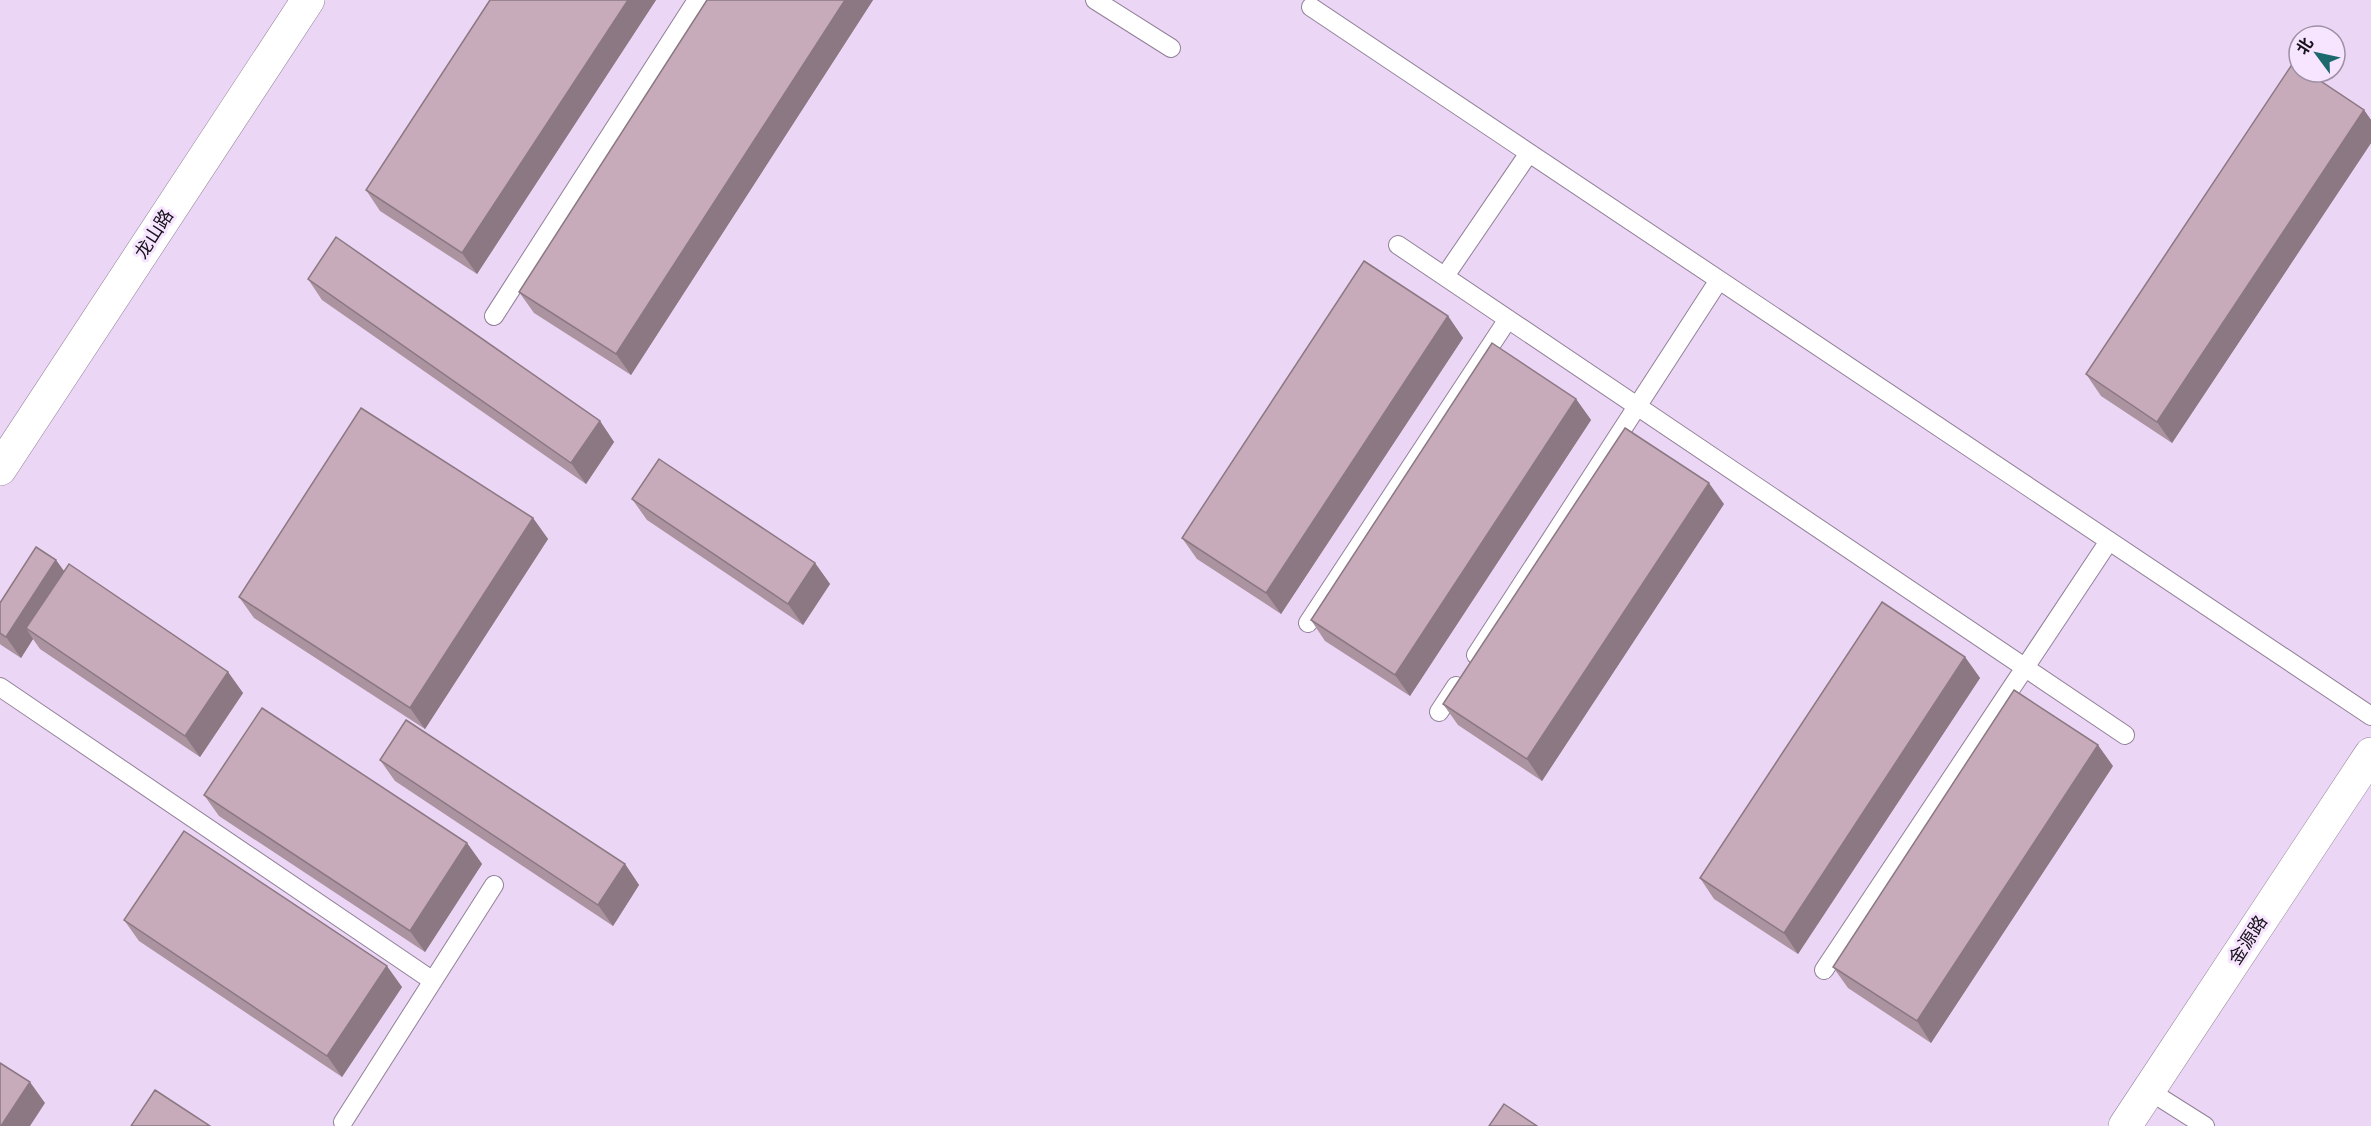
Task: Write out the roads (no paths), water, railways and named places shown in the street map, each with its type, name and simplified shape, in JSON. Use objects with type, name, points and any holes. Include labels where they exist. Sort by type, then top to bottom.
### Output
[{"type":"street","name":"龙山路","points":[[0,469],[308,0]]},
{"type":"street","name":"金源路","points":[[2125,1126],[2371,754]]},
{"type":"lane","points":[[494,316],[697,0]]},
{"type":"lane","points":[[1095,0],[1171,48]]},
{"type":"lane","points":[[1311,8],[2371,716]]},
{"type":"lane","points":[[1444,276],[1529,153]]},
{"type":"lane","points":[[1398,245],[2125,735]]},
{"type":"lane","points":[[1439,712],[1719,280]]},
{"type":"lane","points":[[1308,623],[1508,319]]},
{"type":"lane","points":[[1824,970],[2109,541]]},
{"type":"lane","points":[[0,687],[433,981]]},
{"type":"lane","points":[[343,1122],[494,885]]},
{"type":"lane","points":[[2148,1090],[2205,1126]]}]
